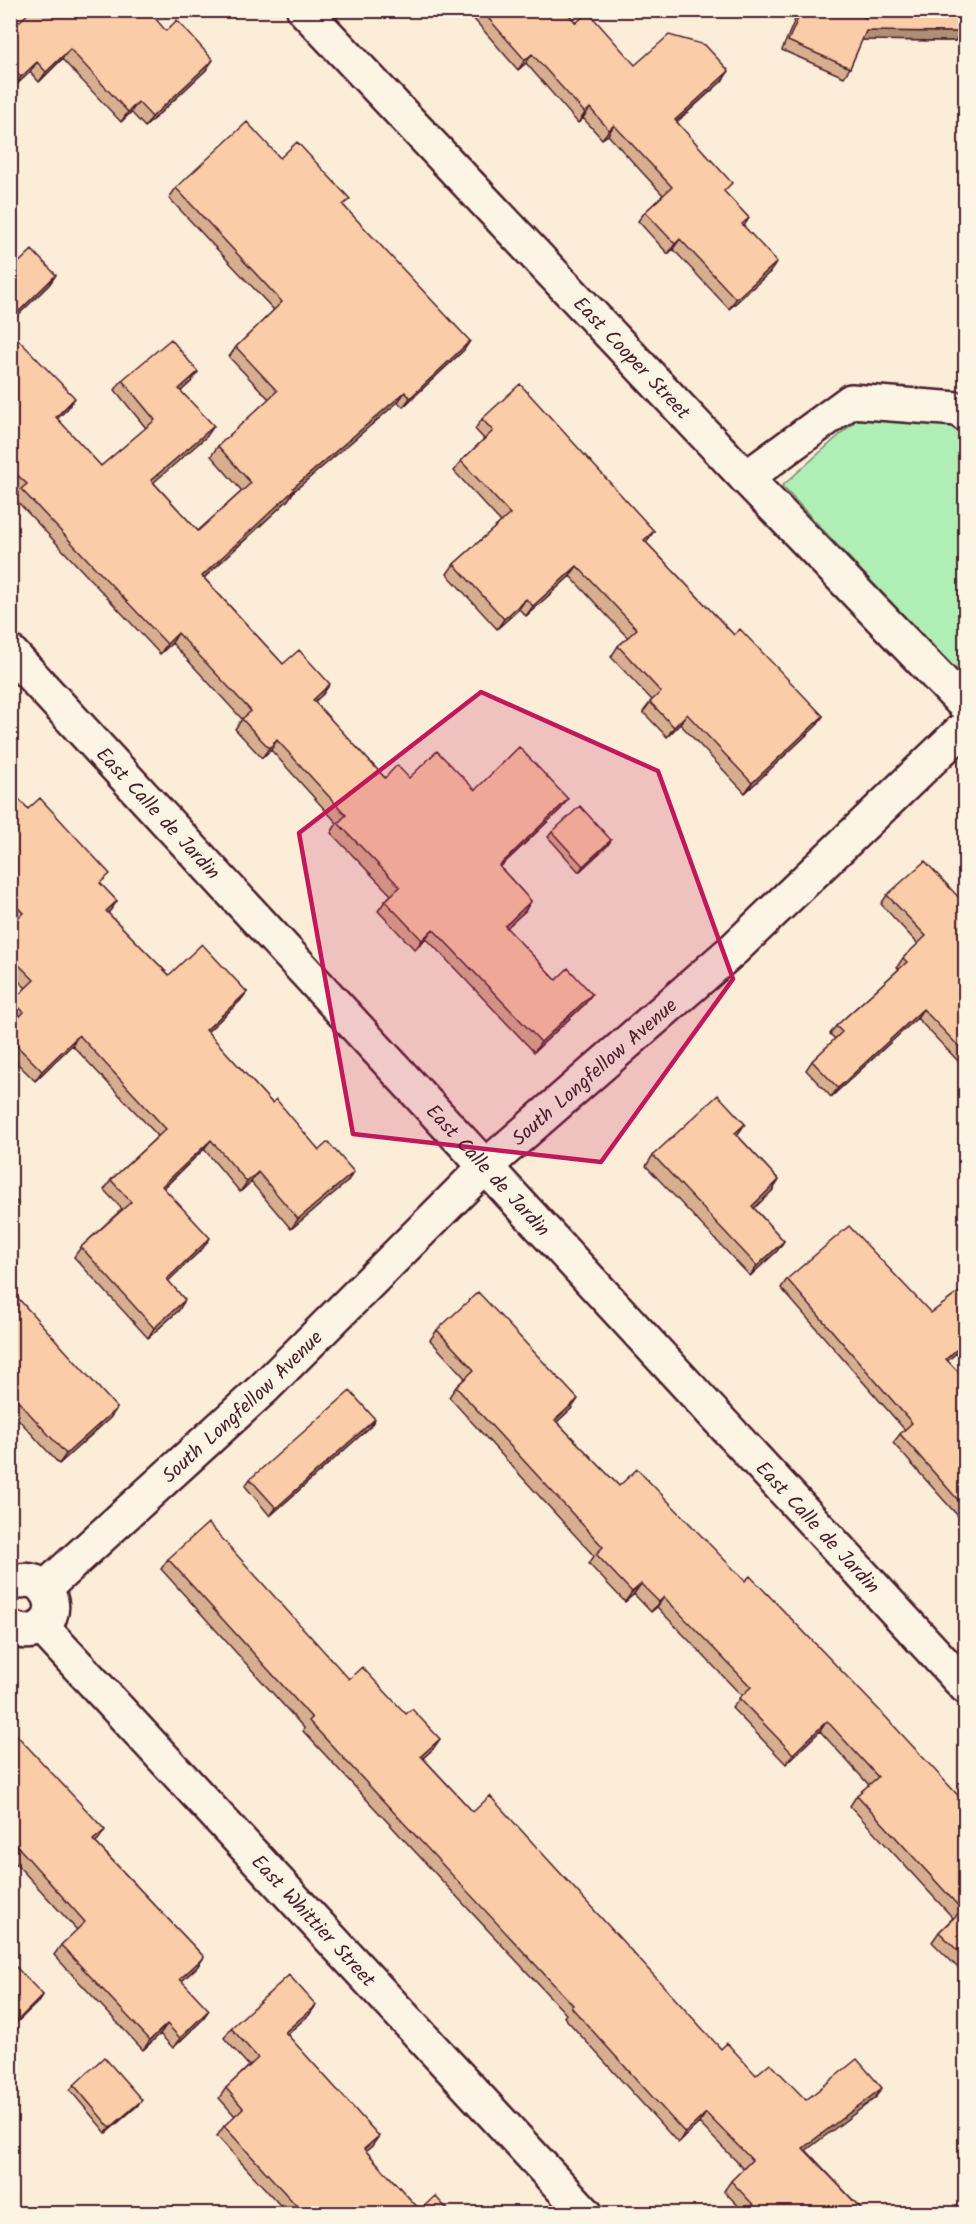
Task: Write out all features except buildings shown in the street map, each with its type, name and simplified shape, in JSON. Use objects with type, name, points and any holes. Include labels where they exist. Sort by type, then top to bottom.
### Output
[{"type":"street","name":"East Cooper Street","points":[[304,10],[746,478],[964,717]]},
{"type":"street","points":[[746,478],[851,401],[958,409],[966,415]]},
{"type":"street","name":"East Calle de Jardin","points":[[10,652],[966,1687]]},
{"type":"street","name":"South Longfellow Avenue","points":[[45,1588],[264,1388],[485,1167],[734,949],[964,717]]},
{"type":"street","points":[[10,1585],[19,1581],[34,1581],[45,1588],[51,1598],[51,1613],[26,1627]]},
{"type":"street","name":"East Whittier Street","points":[[26,1627],[586,2214]]},
{"type":"highlighted area","points":[[481,692],[658,771],[733,979],[601,1162],[353,1134],[299,833]]},
{"type":"green space","points":[[860,417],[956,422],[965,430],[965,681],[782,486]]}]
